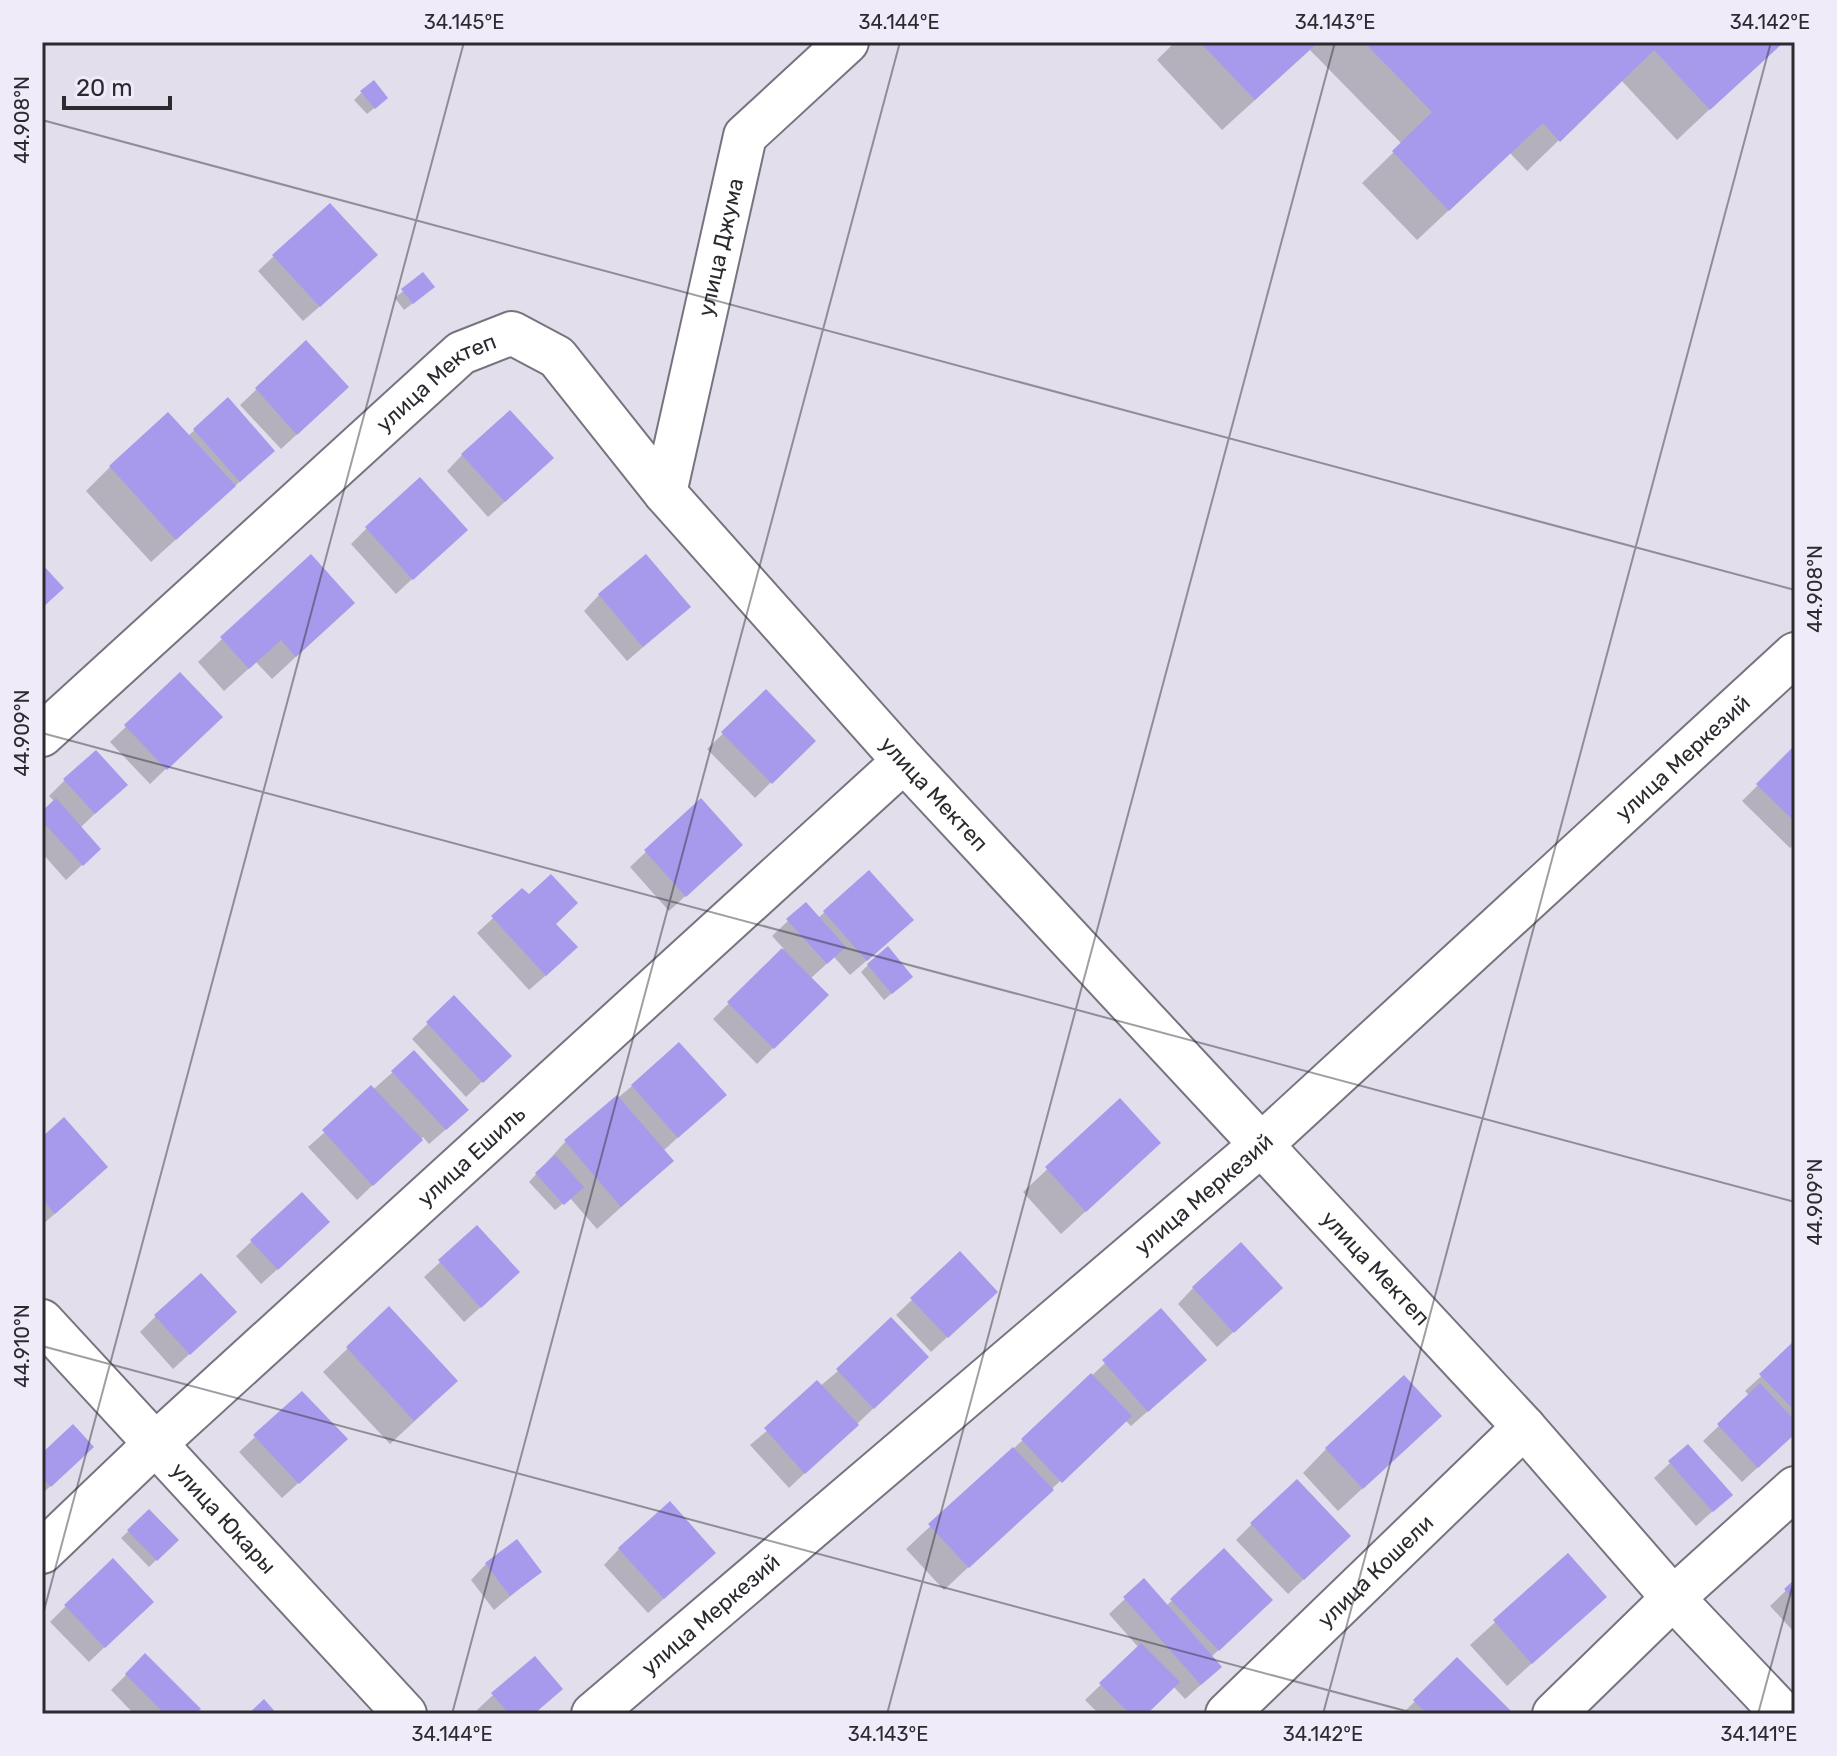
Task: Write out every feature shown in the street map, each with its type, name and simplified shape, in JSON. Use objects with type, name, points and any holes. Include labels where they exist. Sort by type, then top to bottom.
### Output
[{"type":"street","name":"улица Джума","points":[[665,493],[745,136],[847,42]]},
{"type":"street","name":"улица Мектеп","points":[[42,735],[461,353],[512,333],[557,357],[665,493],[904,761],[1524,1427],[1673,1598],[1783,1714]]},
{"type":"street","name":"улица Меркезий","points":[[593,1714],[1262,1144],[1795,654]]},
{"type":"street","name":"улица Ешиль","points":[[42,1552],[154,1445],[904,761]]},
{"type":"street","name":"улица Юкары","points":[[42,1321],[405,1714]]},
{"type":"street","name":"улица Кошели","points":[[1227,1714],[1524,1427]]},
{"type":"street","points":[[1554,1714],[1673,1598],[1795,1488]]},
{"type":"building","points":[[1200,42],[1318,42],[1255,100]]},
{"type":"building","points":[[1364,42],[1784,42],[1710,110],[1654,50],[1560,142],[1543,123],[1449,211],[1392,151],[1432,112]]},
{"type":"building","points":[[374,80],[388,98],[375,109],[360,91]]},
{"type":"building","points":[[330,203],[378,255],[320,307],[272,255]]},
{"type":"building","points":[[423,272],[435,287],[413,304],[401,289]]},
{"type":"building","points":[[306,340],[349,387],[297,435],[255,388]]},
{"type":"building","points":[[228,397],[275,451],[240,482],[193,429]]},
{"type":"building","points":[[510,410],[554,458],[505,502],[461,454]]},
{"type":"building","points":[[168,412],[236,486],[176,540],[109,466]]},
{"type":"building","points":[[420,477],[468,530],[413,580],[365,527]]},
{"type":"building","points":[[311,554],[355,603],[296,657],[281,640],[249,669],[220,637]]},
{"type":"building","points":[[646,554],[691,607],[643,647],[598,594]]},
{"type":"building","points":[[42,564],[64,588],[42,608]]},
{"type":"building","points":[[180,672],[223,717],[167,770],[124,725]]},
{"type":"building","points":[[766,689],[816,741],[772,784],[721,732]]},
{"type":"building","points":[[1795,745],[1795,822],[1756,784]]},
{"type":"building","points":[[96,750],[128,785],[95,814],[63,779]]},
{"type":"building","points":[[56,798],[101,849],[83,866],[42,821],[42,811]]},
{"type":"building","points":[[701,798],[743,845],[686,897],[644,850]]},
{"type":"building","points":[[869,870],[914,920],[867,961],[823,911]]},
{"type":"building","points":[[551,874],[578,903],[556,924],[578,947],[546,976],[491,916],[522,888],[529,894]]},
{"type":"building","points":[[806,902],[846,947],[827,964],[786,919]]},
{"type":"building","points":[[888,946],[913,977],[892,994],[867,964]]},
{"type":"building","points":[[782,948],[829,995],[774,1049],[727,1002]]},
{"type":"building","points":[[454,995],[512,1056],[483,1083],[426,1022]]},
{"type":"building","points":[[679,1042],[727,1095],[678,1138],[631,1085]]},
{"type":"building","points":[[414,1050],[469,1110],[446,1130],[391,1071]]},
{"type":"building","points":[[371,1085],[423,1140],[373,1186],[322,1130]]},
{"type":"building","points":[[617,1095],[674,1161],[621,1207],[564,1140]]},
{"type":"building","points":[[1120,1098],[1161,1143],[1086,1212],[1045,1167]]},
{"type":"building","points":[[64,1117],[108,1167],[55,1214],[42,1199],[42,1137]]},
{"type":"building","points":[[555,1155],[584,1187],[564,1205],[535,1173]]},
{"type":"building","points":[[302,1192],[330,1222],[278,1270],[250,1240]]},
{"type":"building","points":[[477,1225],[520,1272],[481,1308],[438,1260]]},
{"type":"building","points":[[1241,1242],[1283,1288],[1234,1333],[1192,1287]]},
{"type":"building","points":[[960,1251],[998,1292],[948,1338],[910,1298]]},
{"type":"building","points":[[201,1273],[237,1312],[190,1355],[154,1315]]},
{"type":"building","points":[[389,1306],[458,1381],[414,1421],[346,1347]]},
{"type":"building","points":[[1161,1308],[1207,1360],[1148,1412],[1102,1360]]},
{"type":"building","points":[[891,1317],[929,1357],[874,1409],[836,1369]]},
{"type":"building","points":[[1795,1340],[1795,1411],[1759,1374]]},
{"type":"building","points":[[1091,1373],[1132,1416],[1062,1483],[1021,1439]]},
{"type":"building","points":[[1404,1375],[1442,1416],[1363,1489],[1325,1448]]},
{"type":"building","points":[[817,1380],[859,1425],[805,1474],[764,1428]]},
{"type":"building","points":[[1760,1383],[1795,1421],[1795,1434],[1758,1468],[1717,1424]]},
{"type":"building","points":[[302,1391],[348,1439],[299,1484],[253,1435]]},
{"type":"building","points":[[73,1424],[94,1447],[51,1487],[42,1477],[42,1453]]},
{"type":"building","points":[[1688,1444],[1733,1495],[1713,1512],[1668,1461]]},
{"type":"building","points":[[1013,1447],[1054,1490],[969,1568],[928,1524]]},
{"type":"building","points":[[1297,1479],[1351,1536],[1304,1580],[1250,1523]]},
{"type":"building","points":[[670,1501],[716,1553],[664,1599],[618,1548]]},
{"type":"building","points":[[149,1509],[179,1540],[157,1561],[127,1530]]},
{"type":"building","points":[[517,1539],[542,1572],[510,1596],[485,1563]]},
{"type":"building","points":[[1224,1548],[1273,1600],[1219,1651],[1170,1599]]},
{"type":"building","points":[[1568,1553],[1607,1597],[1532,1664],[1493,1620]]},
{"type":"building","points":[[113,1558],[154,1602],[105,1648],[64,1605]]},
{"type":"building","points":[[1144,1578],[1222,1667],[1201,1685],[1123,1597]]},
{"type":"building","points":[[1795,1579],[1795,1601],[1784,1589]]},
{"type":"building","points":[[1141,1643],[1180,1682],[1147,1714],[1130,1714],[1099,1683]]},
{"type":"building","points":[[145,1653],[201,1709],[195,1714],[165,1714],[125,1674]]},
{"type":"building","points":[[535,1656],[563,1689],[534,1714],[509,1714],[491,1693]]},
{"type":"building","points":[[1457,1657],[1514,1714],[1427,1714],[1413,1700]]},
{"type":"building","points":[[264,1699],[277,1714],[248,1714]]}]
